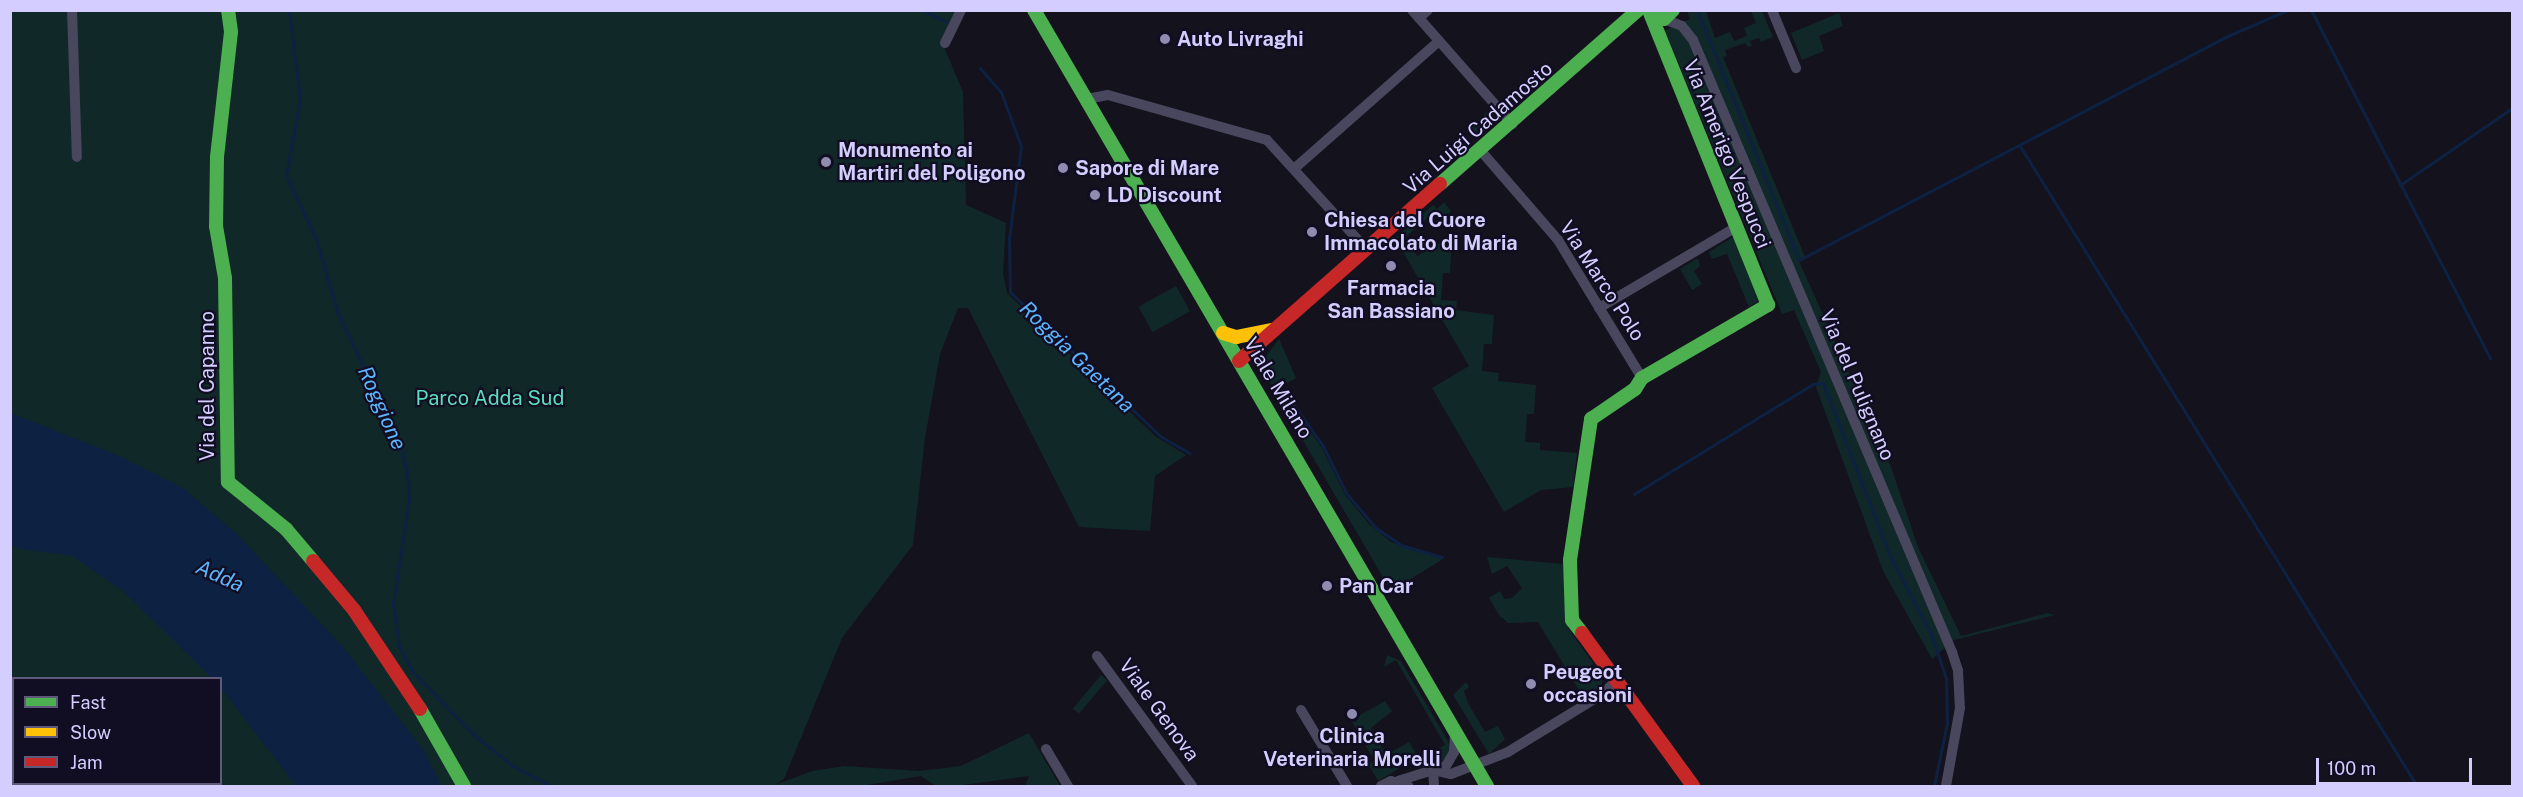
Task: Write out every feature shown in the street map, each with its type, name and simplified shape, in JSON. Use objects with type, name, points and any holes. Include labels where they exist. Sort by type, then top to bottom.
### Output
[{"type":"street","points":[[72,10],[77,157]]},
{"type":"street","name":"Via del Capanno","points":[[228,10],[231,32],[217,157],[216,226],[225,278],[228,482],[281,524],[354,610],[433,729],[464,786]]},
{"type":"street","points":[[945,43],[961,10]]},
{"type":"street","name":"Viale Milano","points":[[1034,10],[1487,786]]},
{"type":"street","points":[[1428,10],[1415,14],[1512,124]]},
{"type":"street","name":"Via Luigi Cadamosto","points":[[1239,361],[1597,51],[1638,10]]},
{"type":"street","points":[[1772,10],[1796,68]]},
{"type":"street","name":"Via Luigi Cadamosto","points":[[1597,51],[1660,14]]},
{"type":"street","name":"Via Amerigo Vespucci","points":[[1642,378],[1768,305],[1735,228],[1660,14]]},
{"type":"street","name":"Via del Pulignano","points":[[1660,14],[1682,26],[1693,40],[1952,652],[1958,671],[1960,708],[1946,786]]},
{"type":"street","points":[[1295,168],[1439,41]]},
{"type":"street","points":[[1087,99],[1108,94],[1260,137],[1295,168],[1367,250]]},
{"type":"street","name":"Via Marco Polo","points":[[1481,151],[1558,240],[1642,378]]},
{"type":"street","points":[[1599,308],[1735,228]]},
{"type":"street","name":"Via Luigi Cadamosto","points":[[1223,333],[1236,337],[1276,329]]},
{"type":"street","points":[[1642,378],[1635,389],[1598,412],[1588,423],[1570,560],[1573,624],[1693,786]]},
{"type":"street","name":"Viale Genova","points":[[1097,656],[1192,786]]},
{"type":"street","points":[[1433,770],[1451,774],[1520,746],[1601,695],[1616,681]]},
{"type":"street","points":[[1301,710],[1347,786]]},
{"type":"street","points":[[1381,786],[1403,784],[1433,770],[1444,768],[1451,760],[1455,730]]},
{"type":"street","points":[[1046,749],[1068,786]]},
{"type":"street","points":[[1433,770],[1434,786]]},
{"type":"green space","name":"Parco Adda Sud","points":[[10,11],[958,11],[942,42],[963,92],[966,205],[1006,223],[1003,273],[1007,293],[1155,436],[1186,455],[1155,476],[1150,531],[1079,527],[968,308],[958,308],[940,354],[925,438],[913,545],[842,638],[784,779],[775,785],[812,771],[844,766],[919,771],[961,766],[1029,733],[1060,786],[1025,786],[1029,776],[955,786],[936,786],[921,776],[861,786],[11,786]]},
{"type":"green space","points":[[1687,11],[1706,11],[1715,38],[1730,32],[1734,41],[1747,36],[1744,28],[1756,23],[1751,11],[1762,11],[1773,37],[1761,42],[1759,38],[1750,41],[1752,46],[1748,47],[1745,43],[1725,50],[1727,56],[1723,57],[1805,257],[1799,261],[1891,467],[1918,547],[1961,636],[2048,613],[2055,615],[1954,640],[1932,659],[1883,571],[1816,387],[1821,372],[1794,310],[1782,314],[1667,35],[1661,32],[1690,19]]},
{"type":"green space","points":[[1839,13],[1843,26],[1819,36],[1824,51],[1802,60],[1791,33]]},
{"type":"green space","points":[[1488,111],[1493,118],[1478,130],[1476,139],[1467,129]]},
{"type":"green space","points":[[1444,202],[1451,211],[1449,214],[1442,219],[1435,211],[1406,237],[1417,256],[1452,236],[1450,273],[1443,273],[1441,300],[1457,301],[1456,310],[1494,315],[1492,344],[1484,344],[1482,371],[1499,373],[1498,381],[1536,385],[1534,414],[1527,414],[1525,442],[1540,443],[1540,450],[1577,453],[1573,487],[1541,490],[1504,512],[1432,388],[1469,366],[1395,238],[1433,205],[1437,209]]},
{"type":"green space","points":[[1733,237],[1760,300],[1749,307],[1727,254],[1712,259],[1709,252]]},
{"type":"green space","points":[[1698,258],[1700,266],[1694,271],[1702,284],[1692,290],[1680,269]]},
{"type":"green space","points":[[1176,286],[1190,311],[1152,332],[1138,307]]},
{"type":"green space","points":[[1279,339],[1296,378],[1274,391],[1261,363]]},
{"type":"green space","points":[[1284,394],[1322,448],[1345,495],[1369,524],[1391,542],[1443,559],[1391,591],[1277,396]]},
{"type":"green space","points":[[1487,557],[1563,564],[1568,628],[1602,676],[1602,686],[1594,694],[1585,700],[1538,622],[1508,623],[1499,615],[1489,598],[1500,591],[1504,599],[1512,598],[1522,588],[1507,566],[1492,574]]},
{"type":"green space","points":[[1387,655],[1401,661],[1448,741],[1450,750],[1442,763],[1433,752],[1445,745],[1396,660],[1384,667]]},
{"type":"green space","points":[[1101,675],[1107,680],[1079,714],[1073,709]]},
{"type":"green space","points":[[1466,682],[1469,687],[1464,691],[1468,703],[1485,732],[1498,726],[1505,739],[1489,754],[1453,695]]},
{"type":"green space","points":[[1385,701],[1392,711],[1371,728],[1386,755],[1409,742],[1418,757],[1378,781],[1368,764],[1374,760],[1351,720]]},
{"type":"water","name":"Adda","points":[[11,413],[117,455],[183,488],[237,534],[343,647],[425,752],[441,786],[296,786],[222,689],[222,677],[211,677],[123,591],[72,556],[20,549],[11,544]]},
{"type":"waterway","name":"Roggione","points":[[289,10],[300,100],[286,175],[316,239],[337,311],[400,445],[407,471],[409,500],[393,603],[399,646],[413,672],[474,735],[513,766],[552,786]]},
{"type":"waterway","name":"Roggia Gaetana","points":[[922,10],[947,22]]},
{"type":"waterway","points":[[1697,10],[1799,260],[2223,38],[2288,10]]},
{"type":"waterway","points":[[2311,10],[2490,359]]},
{"type":"waterway","name":"Roggia Gaetana","points":[[980,68],[1001,92],[1021,146],[1009,239],[1010,292],[1160,436],[1189,453]]},
{"type":"waterway","points":[[2400,185],[2512,108]]},
{"type":"waterway","points":[[2020,146],[2417,786]]},
{"type":"waterway","points":[[1634,494],[1813,384],[1823,383],[1891,558],[1931,634],[1946,678],[1947,723],[1934,786]]},
{"type":"waterway","name":"Roggia Gaetana","points":[[1276,394],[1286,394],[1323,446],[1346,493],[1376,528],[1401,545],[1442,557]]},
{"type":"traffic: fast","points":[[228,10],[231,32],[217,157],[216,226],[225,278],[228,482],[286,529],[313,561]]},
{"type":"traffic: fast","points":[[1034,10],[1487,786]]},
{"type":"traffic: fast","points":[[1440,184],[1638,10]]},
{"type":"traffic: fast","points":[[1582,633],[1572,620],[1570,560],[1591,419],[1635,389],[1642,378],[1768,305],[1649,10]]},
{"type":"traffic: fast","points":[[1652,16],[1664,19],[1673,10]]},
{"type":"traffic: fast","points":[[420,709],[464,786]]},
{"type":"traffic: slow","points":[[1223,333],[1236,337],[1272,330]]},
{"type":"traffic: jam","points":[[1239,361],[1440,184]]},
{"type":"traffic: jam","points":[[313,561],[354,610],[420,709]]},
{"type":"traffic: jam","points":[[1582,633],[1693,786]]},
{"type":"place","name":"Auto Livraghi","points":[[1165,39]]},
{"type":"place","name":"Monumento ai Martiri del Poligono","points":[[826,162]]},
{"type":"place","name":"Sapore di Mare","points":[[1063,168]]},
{"type":"place","name":"LD Discount","points":[[1095,195]]},
{"type":"place","name":"Chiesa del Cuore Immacolato di Maria","points":[[1312,232]]},
{"type":"place","name":"Farmacia San Bassiano","points":[[1391,266]]},
{"type":"place","name":"Pan Car","points":[[1327,586]]},
{"type":"place","name":"Peugeot occasioni","points":[[1531,684]]},
{"type":"place","name":"Clinica Veterinaria Morelli","points":[[1352,714]]}]
